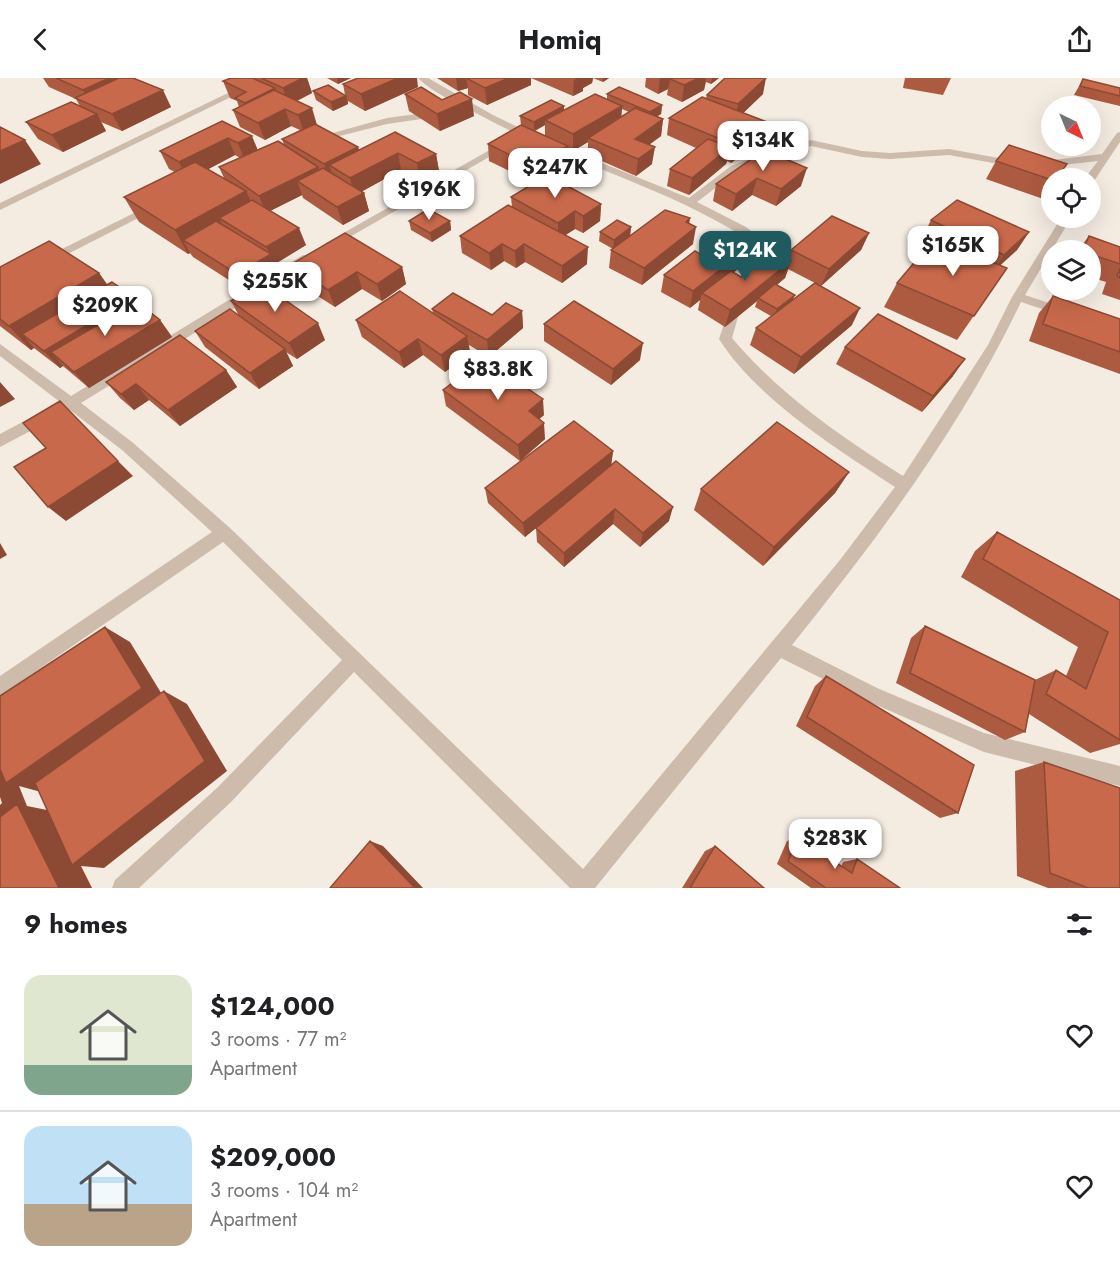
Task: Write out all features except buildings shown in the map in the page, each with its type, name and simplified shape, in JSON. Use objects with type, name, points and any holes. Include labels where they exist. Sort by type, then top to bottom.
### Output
[{"type":"street","points":[[0,207],[266,78]]},
{"type":"street","points":[[422,78],[523,134],[689,203],[736,226],[765,246],[763,258],[740,290],[725,339],[748,369],[828,434],[905,485]]},
{"type":"street","points":[[302,144],[341,131],[387,121],[478,111]]},
{"type":"street","points":[[0,441],[71,403],[354,230],[523,134]]},
{"type":"street","points":[[1097,168],[1120,135]]},
{"type":"street","points":[[689,203],[735,168],[779,151],[811,143],[881,156],[949,152],[1033,164],[1104,157]]},
{"type":"street","points":[[40,263],[168,200]]},
{"type":"street","points":[[0,349],[127,446],[224,533],[355,659],[582,886],[846,565],[905,485],[994,346],[1018,297],[1060,228]]},
{"type":"street","points":[[1018,297],[1079,317]]},
{"type":"street","points":[[0,687],[224,533]]},
{"type":"street","points":[[778,647],[872,694],[984,742],[1120,776]]},
{"type":"street","points":[[123,888],[224,795],[355,659]]}]
